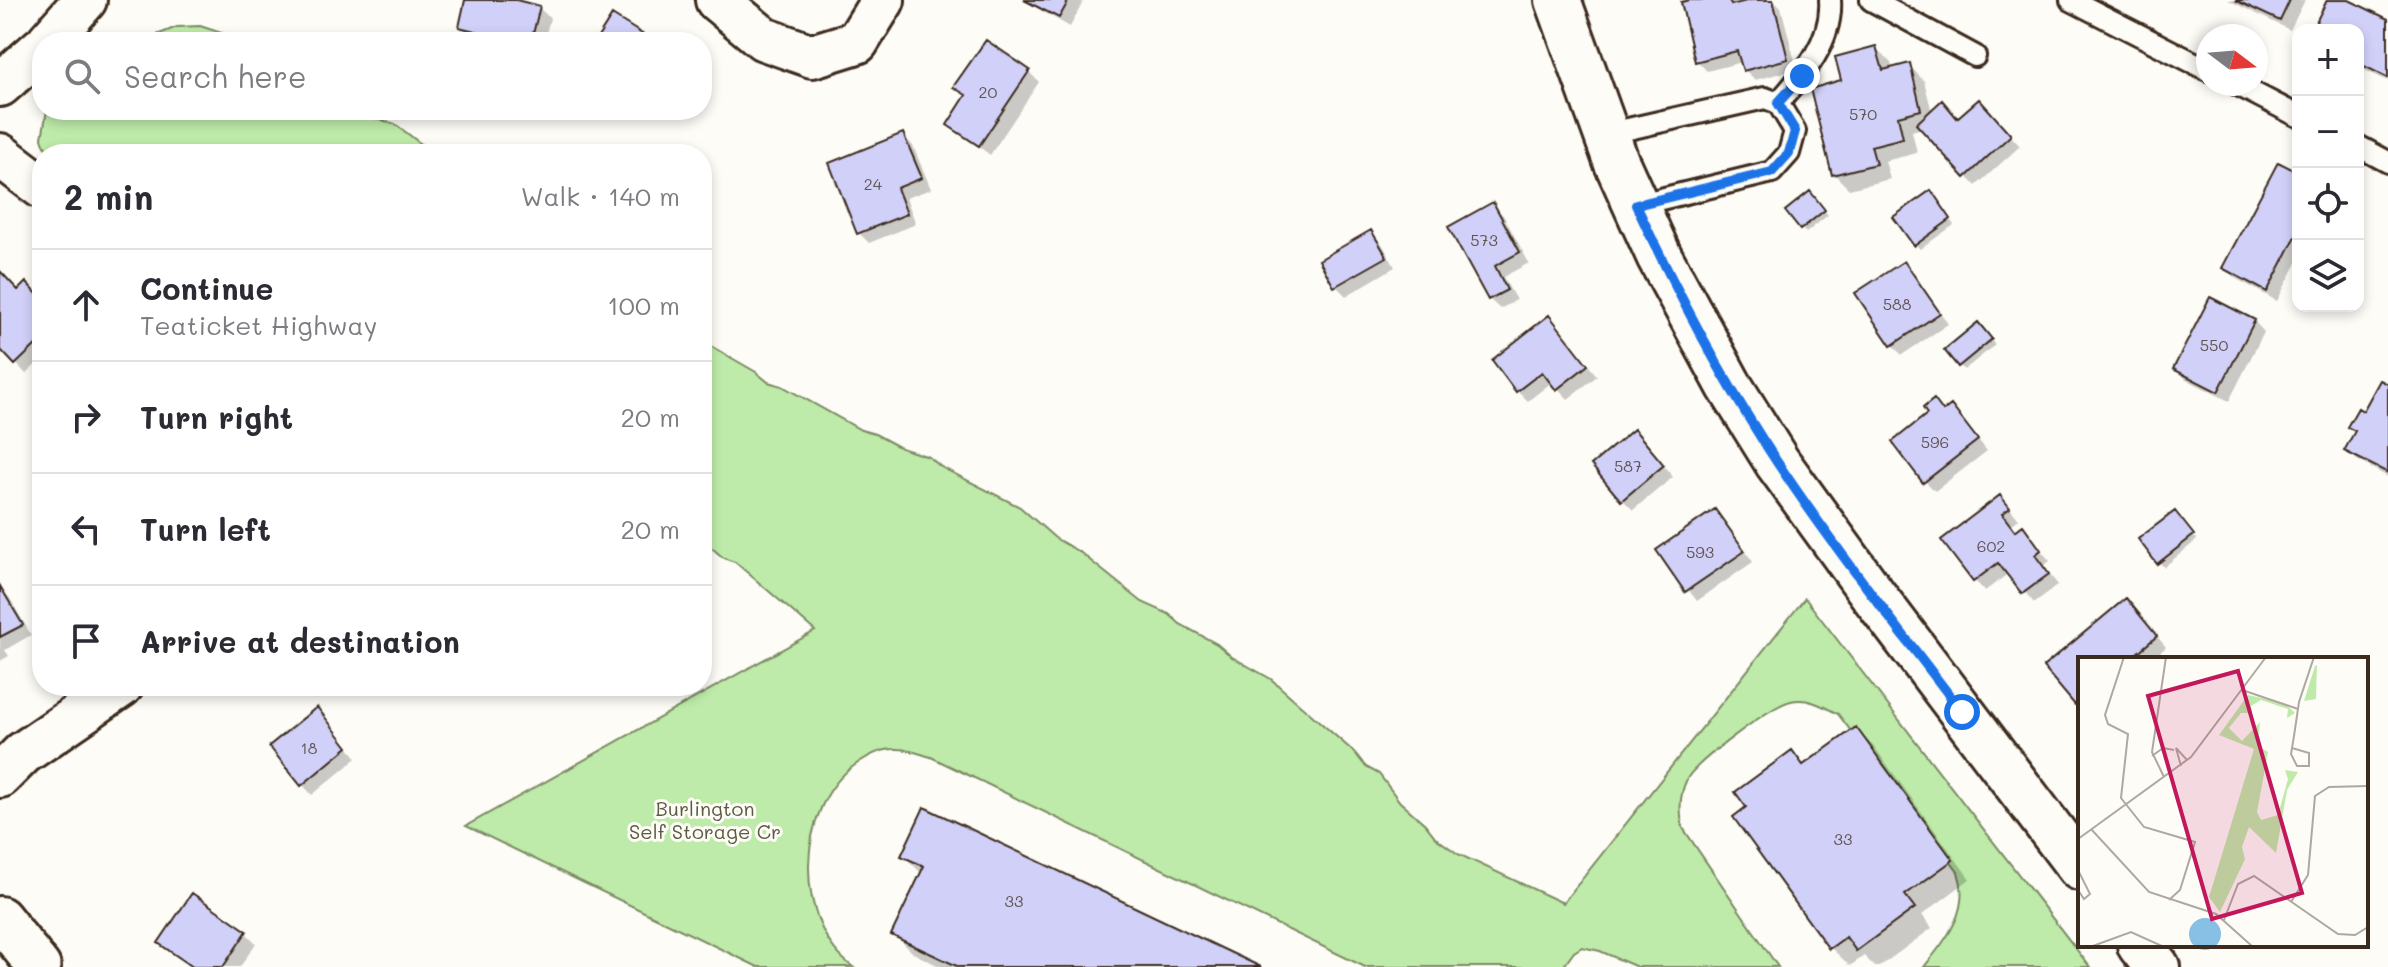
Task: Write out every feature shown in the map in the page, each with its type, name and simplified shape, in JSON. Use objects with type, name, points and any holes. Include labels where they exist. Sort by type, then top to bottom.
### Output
[{"type":"main road","points":[[1558,0],[1606,134],[1636,205],[1659,256],[1729,385],[1777,462],[1874,596],[2078,865]]},
{"type":"main road","points":[[2142,947],[2157,967]]},
{"type":"street","points":[[57,32],[85,0]]},
{"type":"street","points":[[717,0],[764,39],[812,56],[857,42],[883,0]]},
{"type":"street","points":[[0,85],[32,57]]},
{"type":"street","points":[[0,155],[32,179]]},
{"type":"street","points":[[0,776],[23,753],[106,696]]},
{"type":"street","points":[[0,918],[39,967]]},
{"type":"lane","points":[[1778,103],[1802,76],[1819,49],[1830,0]]},
{"type":"lane","points":[[1871,0],[1975,56]]},
{"type":"lane","points":[[2071,0],[2196,64]]},
{"type":"lane","points":[[2259,96],[2292,113]]},
{"type":"lane","points":[[1606,134],[1765,98],[1778,103],[1795,131],[1789,153],[1772,172],[1636,205]]},
{"type":"lane","points":[[2364,149],[2388,162]]},
{"type":"green space","points":[[200,26],[219,32],[164,32],[177,27]]},
{"type":"green space","points":[[45,120],[382,120],[395,124],[421,144],[44,144],[42,138]]},
{"type":"green space","name":"Burlington Self Storage Cr","points":[[712,347],[768,382],[782,386],[861,430],[929,457],[941,467],[1020,507],[1055,538],[1081,553],[1142,602],[1169,614],[1180,624],[1271,679],[1355,753],[1366,767],[1379,774],[1400,802],[1436,838],[1458,854],[1563,903],[1805,598],[2090,967],[1924,967],[1948,934],[1959,911],[1961,886],[1958,872],[1838,714],[1815,703],[1797,700],[1768,712],[1704,760],[1687,779],[1680,803],[1683,828],[1778,967],[1637,967],[1582,947],[1563,967],[1365,967],[931,757],[900,749],[884,750],[869,756],[835,784],[821,808],[812,836],[809,866],[811,895],[820,923],[833,948],[853,967],[758,967],[466,826],[699,696],[712,696],[712,689],[815,631],[735,562],[712,548]]},
{"type":"building","points":[[465,0],[516,0],[540,6],[534,32],[479,32],[459,27]]},
{"type":"building","points":[[1024,0],[1069,0],[1059,18]]},
{"type":"building","points":[[1729,0],[1731,5],[1750,0],[1773,0],[1788,59],[1743,71],[1737,51],[1695,62],[1681,2]]},
{"type":"building","points":[[2235,0],[2290,0],[2280,21]]},
{"type":"building","points":[[2327,0],[2349,0],[2388,19],[2388,78],[2364,66],[2364,24],[2315,24]]},
{"type":"building","points":[[612,15],[639,32],[601,32]]},
{"type":"building","points":[[986,40],[1030,70],[979,146],[947,125],[966,95],[953,87]]},
{"type":"building","points":[[1876,46],[1883,70],[1910,63],[1921,110],[1898,116],[1903,138],[1871,146],[1876,164],[1832,175],[1810,89],[1841,80],[1835,57]]},
{"type":"building","points":[[1979,99],[2011,135],[1965,178],[1916,124],[1942,100],[1957,118]]},
{"type":"building","points":[[903,133],[922,178],[897,188],[907,214],[857,234],[829,163]]},
{"type":"building","points":[[2278,162],[2292,169],[2292,244],[2267,292],[2222,268]]},
{"type":"building","points":[[1931,190],[1951,219],[1914,246],[1893,217]]},
{"type":"building","points":[[1810,191],[1825,210],[1800,230],[1785,211]]},
{"type":"building","points":[[1493,202],[1520,252],[1495,266],[1507,290],[1488,300],[1448,227]]},
{"type":"building","points":[[1371,230],[1387,257],[1334,287],[1319,260]]},
{"type":"building","points":[[1904,261],[1940,313],[1891,346],[1855,293]]},
{"type":"building","points":[[0,271],[18,290],[26,282],[32,288],[32,349],[15,365],[0,349]]},
{"type":"building","points":[[2210,297],[2255,320],[2218,392],[2173,369]]},
{"type":"building","points":[[1549,315],[1588,365],[1556,390],[1542,372],[1516,392],[1492,360]]},
{"type":"building","points":[[1978,322],[1992,339],[1958,367],[1944,350]]},
{"type":"building","points":[[2380,380],[2388,384],[2388,473],[2344,451],[2355,431],[2347,427],[2358,408],[2363,411]]},
{"type":"building","points":[[1934,399],[1943,411],[1951,405],[1978,440],[1923,483],[1892,442],[1927,414],[1923,408]]},
{"type":"building","points":[[1634,429],[1664,465],[1621,501],[1591,465]]},
{"type":"building","points":[[2000,495],[2010,508],[2002,514],[2015,531],[2023,525],[2041,550],[2035,555],[2049,574],[2022,594],[1998,563],[1973,582],[1941,540]]},
{"type":"building","points":[[1715,509],[1745,551],[1685,592],[1656,550]]},
{"type":"building","points":[[2175,511],[2194,535],[2157,564],[2138,539]]},
{"type":"building","points":[[0,586],[23,625],[0,637]]},
{"type":"building","points":[[2126,598],[2157,636],[2132,657],[2078,657],[2078,702],[2075,705],[2043,667]]},
{"type":"building","points":[[317,707],[348,747],[301,786],[269,746]]},
{"type":"building","points":[[1856,727],[1953,860],[1905,895],[1915,908],[1856,951],[1846,937],[1829,949],[1733,817],[1746,807],[1735,792],[1792,750],[1803,765]]},
{"type":"building","points":[[924,807],[1261,967],[959,967],[891,935],[924,866],[901,856]]},
{"type":"building","points":[[192,893],[247,931],[223,967],[193,967],[158,943]]},
{"type":"route","points":[[1802,76],[1778,103],[1795,131],[1789,153],[1772,172],[1636,205],[1659,256],[1729,385],[1777,462],[1962,712]]}]
